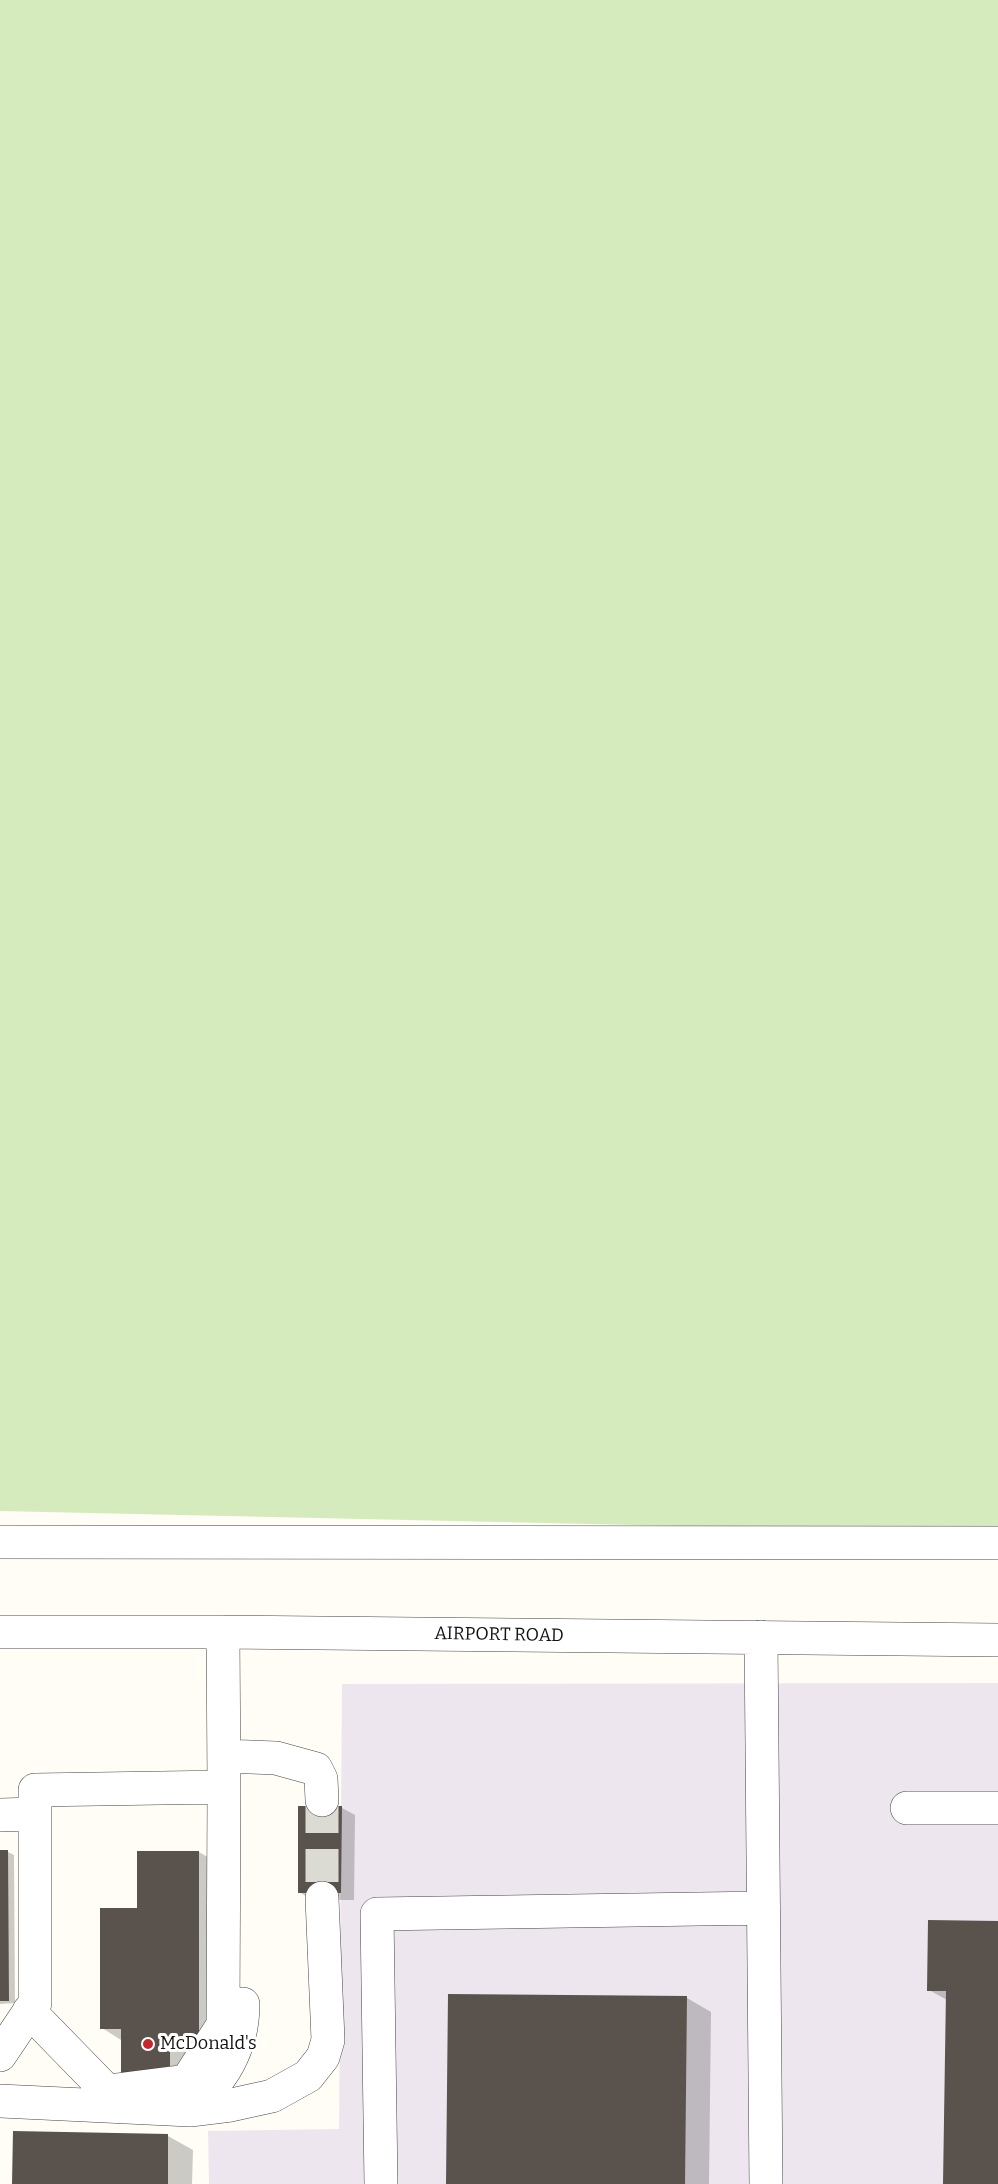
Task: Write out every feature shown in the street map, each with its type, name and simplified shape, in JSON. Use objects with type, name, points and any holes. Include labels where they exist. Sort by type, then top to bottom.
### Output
[{"type":"street","points":[[0,1542],[998,1543]]},
{"type":"street","name":"AIRPORT ROAD","points":[[0,1632],[998,1640]]},
{"type":"street","points":[[0,2099],[107,2091],[186,2081],[223,2025],[223,1632]]},
{"type":"street","points":[[761,1638],[766,2184]]},
{"type":"street","points":[[0,2055],[35,2003],[35,1790],[224,1771],[276,1758],[316,1769],[321,1779],[322,1800]]},
{"type":"street","points":[[190,2110],[205,2096],[228,2066],[239,2040],[243,2017],[243,1810],[224,1771]]},
{"type":"street","points":[[908,1808],[998,1808]]},
{"type":"street","points":[[0,1815],[35,1814]]},
{"type":"street","points":[[0,2099],[190,2110],[231,2105],[272,2096],[308,2076],[323,2057],[328,2040],[322,1898]]},
{"type":"street","points":[[381,2184],[377,1914],[764,1908]]},
{"type":"street","points":[[29,2011],[107,2091]]},
{"type":"shaded area","points":[[998,1683],[998,2184],[209,2184],[208,2131],[339,2129],[342,1684]]},
{"type":"green space","points":[[0,0],[998,0],[998,1533],[0,1511]]},
{"type":"building","points":[[298,1806],[342,1806],[341,1893],[298,1893]]},
{"type":"building","points":[[0,1850],[8,1850],[9,2001],[0,2001]]},
{"type":"building","points":[[137,1851],[199,1851],[199,2049],[170,2049],[170,2073],[121,2073],[121,2029],[100,2029],[100,1908],[137,1908]]},
{"type":"building","points":[[928,1920],[998,1921],[998,2184],[943,2184],[946,1991],[927,1991]]},
{"type":"building","points":[[448,1994],[687,1996],[685,2184],[446,2184]]},
{"type":"building","points":[[13,2131],[168,2134],[168,2184],[12,2184]]},
{"type":"tunnel","points":[[322,1800],[322,1898]]},
{"type":"place","name":"McDonald's","points":[[148,2044]]}]
